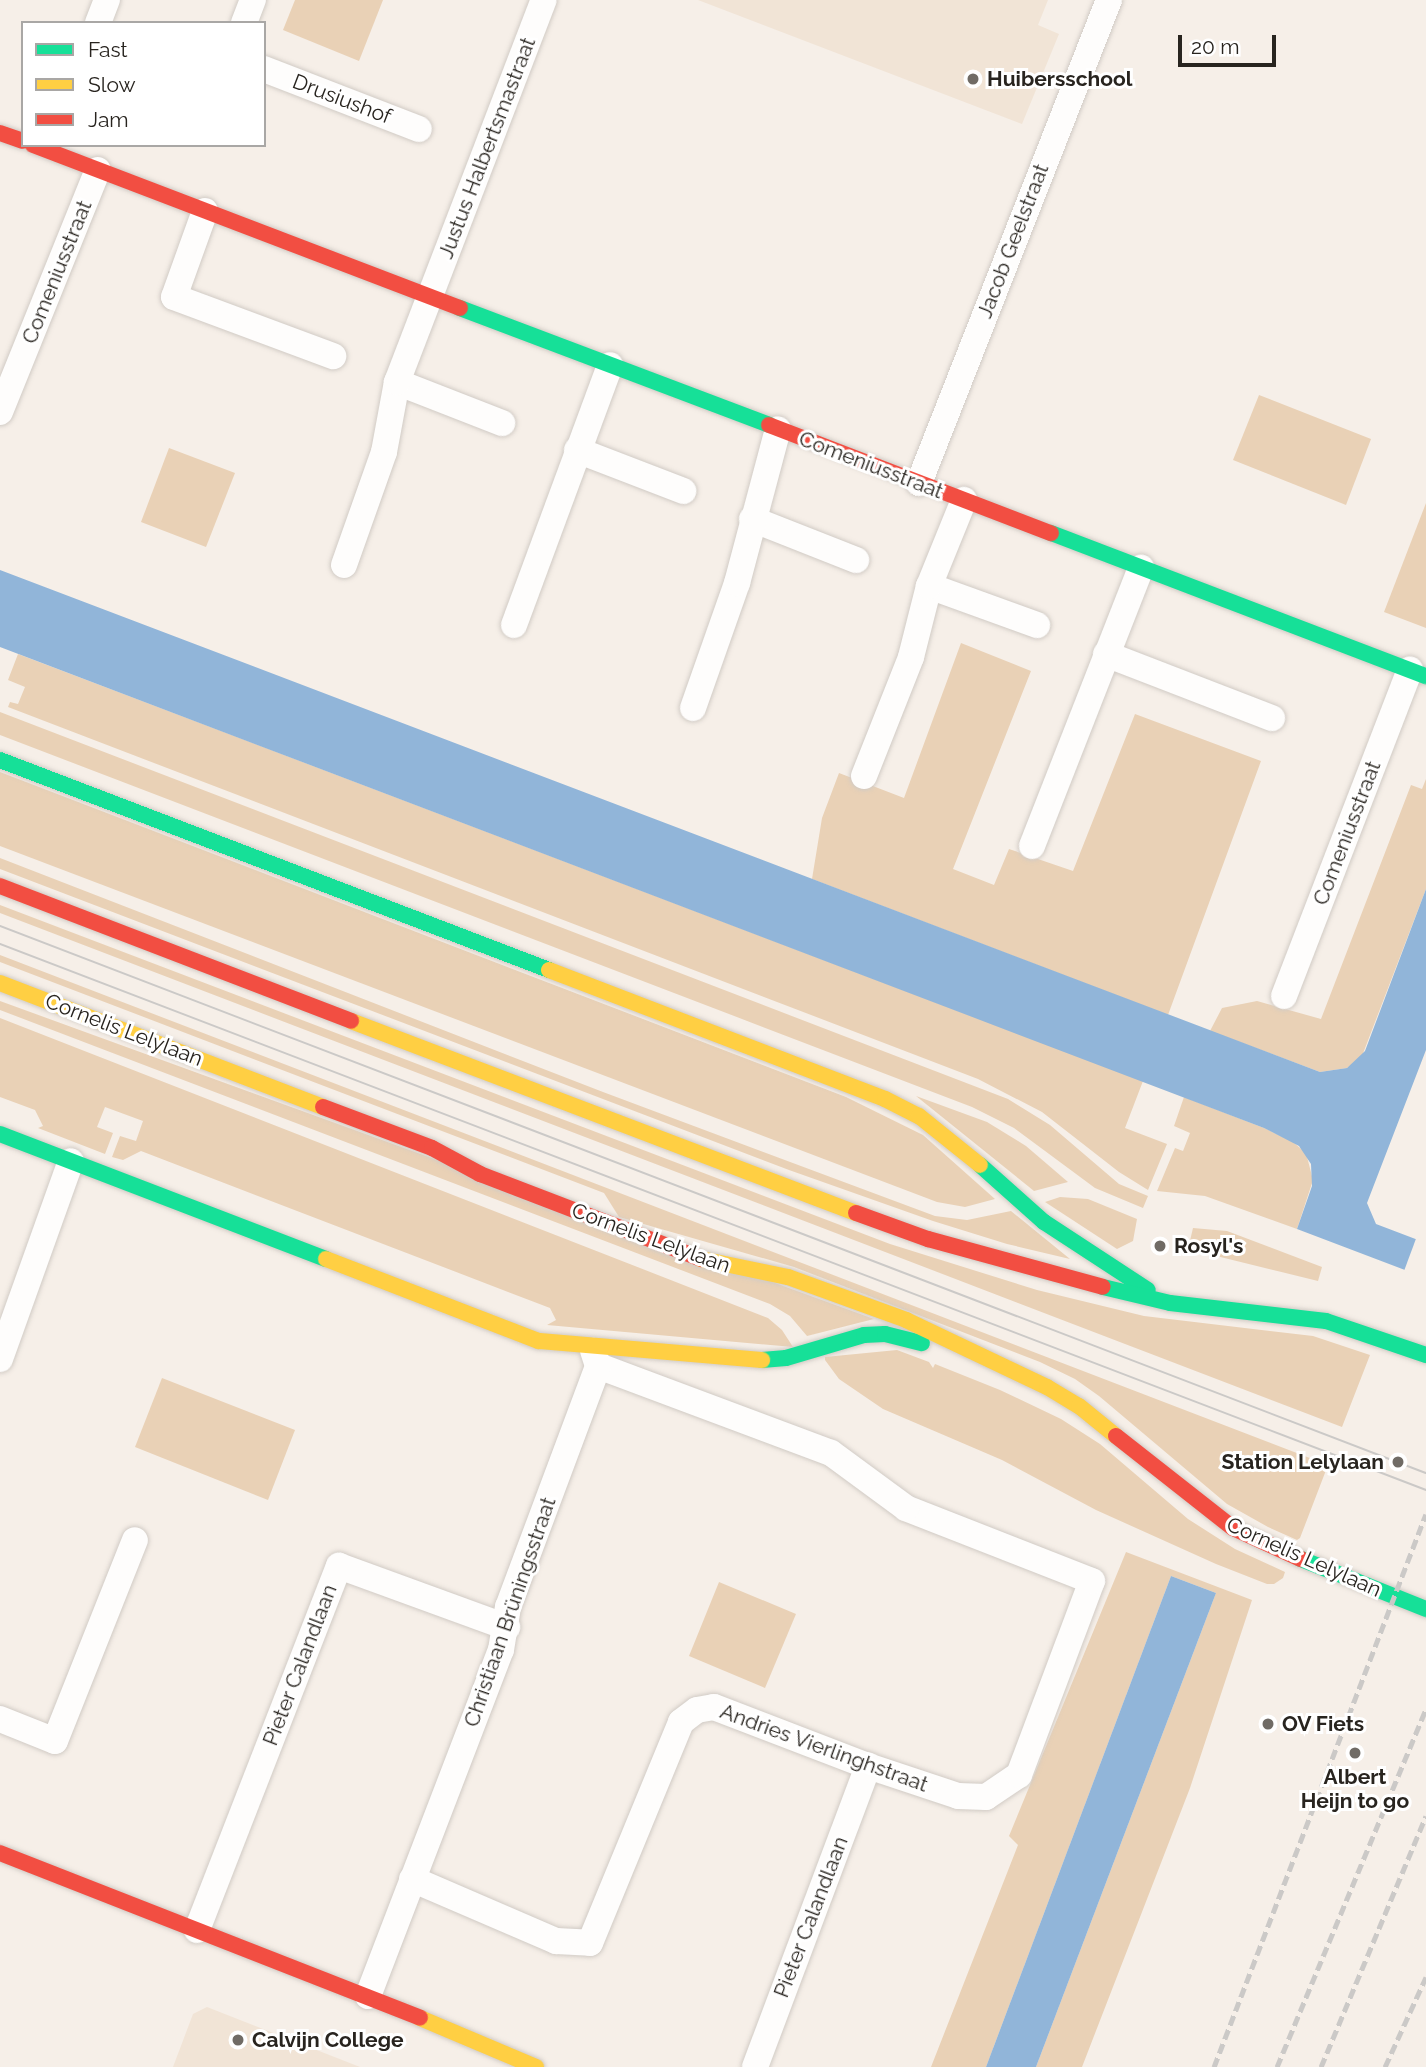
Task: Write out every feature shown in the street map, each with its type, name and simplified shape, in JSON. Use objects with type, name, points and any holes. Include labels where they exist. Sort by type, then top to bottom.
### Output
[{"type":"main road","points":[[0,133],[21,140]]},
{"type":"main road","name":"Comeniusstraat","points":[[44,147],[205,211],[1418,673]]},
{"type":"main road","points":[[0,760],[885,1100],[919,1116],[952,1140],[1044,1222],[1170,1303]]},
{"type":"main road","points":[[0,886],[868,1218],[1037,1271],[1170,1303],[1326,1321],[1426,1355]]},
{"type":"main road","name":"Cornelis Lelylaan","points":[[0,983],[432,1148],[480,1174],[699,1258],[818,1286],[906,1320],[978,1357],[1012,1370],[1079,1406],[1199,1505],[1233,1528],[1426,1609]]},
{"type":"main road","points":[[0,1134],[539,1341],[594,1355],[754,1361],[786,1359],[864,1335],[885,1335],[978,1357]]},
{"type":"main road","points":[[0,1853],[368,1996],[536,2067]]},
{"type":"street","points":[[245,21],[253,0]]},
{"type":"street","name":"Justus Halbertsmastraat","points":[[430,296],[544,0]]},
{"type":"street","name":"Jacob Geelstraat","points":[[919,483],[1109,0]]},
{"type":"street","name":"Drusiushof","points":[[266,70],[419,129]]},
{"type":"street","name":"Comeniusstraat","points":[[0,412],[98,170]]},
{"type":"street","points":[[205,211],[174,297],[333,356]]},
{"type":"street","points":[[344,565],[384,452],[397,382],[430,296]]},
{"type":"street","points":[[514,625],[610,365]]},
{"type":"street","points":[[397,382],[502,424]]},
{"type":"street","name":"Comeniusstraat","points":[[693,708],[737,583],[778,429]]},
{"type":"street","points":[[577,450],[683,491]]},
{"type":"street","name":"Comeniusstraat","points":[[864,776],[911,657],[929,586],[964,500]]},
{"type":"street","points":[[752,519],[856,560]]},
{"type":"street","points":[[1032,846],[1142,568]]},
{"type":"street","points":[[929,586],[1037,625]]},
{"type":"street","points":[[1106,654],[1272,718]]},
{"type":"street","name":"Comeniusstraat","points":[[1284,996],[1418,673]]},
{"type":"street","points":[[0,1359],[71,1161]]},
{"type":"street","name":"Andries Vierlinghstraat","points":[[412,1879],[556,1941],[590,1943],[681,1722],[697,1710],[714,1707],[868,1766],[958,1796],[986,1797],[1019,1775],[1092,1581],[906,1508],[831,1452],[594,1355]]},
{"type":"street","name":"Christiaan Brüningsstraat","points":[[368,1996],[508,1627],[508,1607],[594,1355]]},
{"type":"street","points":[[0,1719],[55,1741],[135,1539]]},
{"type":"street","name":"Pieter Calandlaan","points":[[197,1930],[339,1566],[508,1627]]},
{"type":"street","name":"Pieter Calandlaan","points":[[755,2067],[868,1766]]},
{"type":"shaded area","points":[[295,0],[383,0],[359,61],[283,30]]},
{"type":"shaded area","name":"Huibersschool","points":[[698,0],[1048,0],[1038,25],[1059,34],[1022,124]]},
{"type":"shaded area","points":[[1259,395],[1371,439],[1346,505],[1233,460]]},
{"type":"shaded area","points":[[169,448],[235,473],[206,547],[141,522]]},
{"type":"shaded area","points":[[1426,503],[1426,628],[1384,612]]},
{"type":"shaded area","points":[[961,643],[1031,671],[953,869],[994,885],[1009,849],[1073,871],[1135,714],[1261,761],[1168,1015],[812,879],[822,818],[839,773],[904,798]]},
{"type":"shaded area","points":[[18,654],[1143,1081],[1125,1128],[1167,1144],[1148,1190],[1119,1172],[1042,1112],[978,1079],[8,707],[10,702],[18,704],[25,687],[8,680]]},
{"type":"shaded area","points":[[0,712],[1008,1099],[1050,1125],[1119,1184],[1148,1196],[1143,1208],[1095,1188],[1014,1128],[972,1107],[0,735]]},
{"type":"shaded area","points":[[0,772],[846,1097],[923,1135],[995,1199],[965,1207],[937,1202],[0,846]]},
{"type":"shaded area","points":[[1426,779],[1426,889],[1362,1056],[1347,1068],[1320,1072],[1210,1031],[1222,1008],[1257,1001],[1321,1019],[1411,785],[1422,789]]},
{"type":"shaded area","points":[[0,858],[603,1092],[935,1216],[967,1220],[1011,1211],[1070,1259],[1007,1244],[933,1221],[789,1170],[0,869]]},
{"type":"shaded area","points":[[0,905],[890,1244],[1037,1290],[1144,1316],[1313,1336],[1370,1355],[1342,1427],[0,913]]},
{"type":"shaded area","points":[[0,955],[1328,1465],[1300,1538],[1297,1540],[1268,1527],[1227,1504],[1099,1396],[1075,1379],[1040,1362],[794,1267],[619,1217],[604,1193],[0,962]]},
{"type":"shaded area","points":[[0,1001],[874,1319],[807,1336],[790,1316],[770,1304],[0,1010]]},
{"type":"shaded area","points":[[0,1018],[768,1318],[782,1330],[793,1347],[547,1325],[556,1320],[550,1308],[141,1151],[123,1160],[112,1157],[120,1136],[136,1141],[143,1121],[105,1107],[97,1127],[113,1133],[105,1154],[38,1128],[43,1126],[35,1110],[0,1097]]},
{"type":"shaded area","points":[[916,1096],[987,1122],[1026,1146],[1068,1182],[1034,1191]]},
{"type":"shaded area","points":[[1184,1097],[1264,1128],[1293,1142],[1306,1153],[1313,1180],[1297,1229],[1205,1196],[1157,1191],[1175,1148],[1183,1151],[1190,1133],[1174,1126]]},
{"type":"shaded area","points":[[1060,1197],[1088,1199],[1137,1219],[1133,1241],[1117,1249],[1045,1202]]},
{"type":"shaded area","points":[[1193,1228],[1227,1231],[1322,1267],[1318,1281],[1188,1249]]},
{"type":"shaded area","points":[[897,1350],[929,1362],[933,1368],[935,1364],[1000,1390],[1061,1419],[1100,1444],[1188,1519],[1235,1549],[1285,1572],[1283,1578],[1274,1584],[1267,1584],[1216,1564],[1096,1510],[1002,1460],[883,1409],[839,1379],[825,1360],[825,1357]]},
{"type":"shaded area","points":[[162,1378],[295,1430],[268,1500],[135,1447]]},
{"type":"shaded area","points":[[1126,1552],[1252,1600],[1190,1788],[1082,2067],[1036,2067],[1216,1593],[1171,1576],[986,2067],[931,2067],[1018,1845],[1009,1836]]},
{"type":"shaded area","points":[[719,1582],[796,1614],[765,1688],[689,1656]]},
{"type":"shaded area","name":"Calvijn College","points":[[207,2007],[360,2067],[173,2067],[193,2014]]},
{"type":"water","points":[[0,570],[1320,1072],[1347,1068],[1365,1051],[1426,889],[1426,1050],[1367,1203],[1376,1224],[1426,1243],[1426,1278],[1297,1229],[1312,1186],[1311,1164],[1299,1146],[1264,1128],[0,647]]},
{"type":"water","points":[[1171,1576],[1216,1593],[1036,2067],[986,2067]]},
{"type":"pier","points":[[1417,1236],[1426,1239],[1426,1280],[1404,1271]]},
{"type":"tram line","points":[[0,926],[1426,1473]]},
{"type":"tram line","points":[[0,944],[1426,1490]]},
{"type":"railway","points":[[1214,2067],[1426,1514]]},
{"type":"railway","points":[[1277,2067],[1426,1709]]},
{"type":"railway","points":[[1321,2067],[1426,1816]]},
{"type":"railway","points":[[1385,2067],[1426,1977]]},
{"type":"traffic: fast","points":[[460,308],[769,425]]},
{"type":"traffic: fast","points":[[1051,533],[1426,676]]},
{"type":"traffic: fast","points":[[0,760],[549,970]]},
{"type":"traffic: fast","points":[[0,1134],[326,1259]]},
{"type":"traffic: fast","points":[[980,1165],[1044,1222],[1148,1290]]},
{"type":"traffic: fast","points":[[1103,1287],[1170,1303],[1326,1321],[1426,1355]]},
{"type":"traffic: fast","points":[[762,1360],[786,1358],[864,1335],[885,1334],[922,1343]]},
{"type":"traffic: fast","points":[[1301,1559],[1426,1609]]},
{"type":"traffic: slow","points":[[549,970],[885,1099],[919,1116],[980,1165]]},
{"type":"traffic: slow","points":[[0,983],[323,1107]]},
{"type":"traffic: slow","points":[[351,1021],[856,1213]]},
{"type":"traffic: slow","points":[[326,1259],[539,1341],[762,1360]]},
{"type":"traffic: slow","points":[[701,1259],[788,1277],[906,1320],[1047,1387],[1079,1406],[1116,1436]]},
{"type":"traffic: slow","points":[[420,2018],[536,2067]]},
{"type":"traffic: jam","points":[[0,133],[21,140]]},
{"type":"traffic: jam","points":[[38,147],[460,308]]},
{"type":"traffic: jam","points":[[769,425],[1051,533]]},
{"type":"traffic: jam","points":[[0,886],[351,1021]]},
{"type":"traffic: jam","points":[[323,1107],[432,1148],[480,1174],[701,1259]]},
{"type":"traffic: jam","points":[[856,1213],[928,1239],[1103,1287]]},
{"type":"traffic: jam","points":[[1116,1436],[1233,1528],[1301,1559]]},
{"type":"traffic: jam","points":[[0,1853],[420,2018]]},
{"type":"place","name":"Huibersschool","points":[[973,79]]},
{"type":"place","name":"Rosyl's","points":[[1160,1246]]},
{"type":"place","name":"Station Lelylaan","points":[[1398,1462]]},
{"type":"place","name":"OV Fiets","points":[[1268,1724]]},
{"type":"place","name":"Albert Heijn to go","points":[[1355,1753]]},
{"type":"place","name":"Calvijn College","points":[[238,2040]]}]
